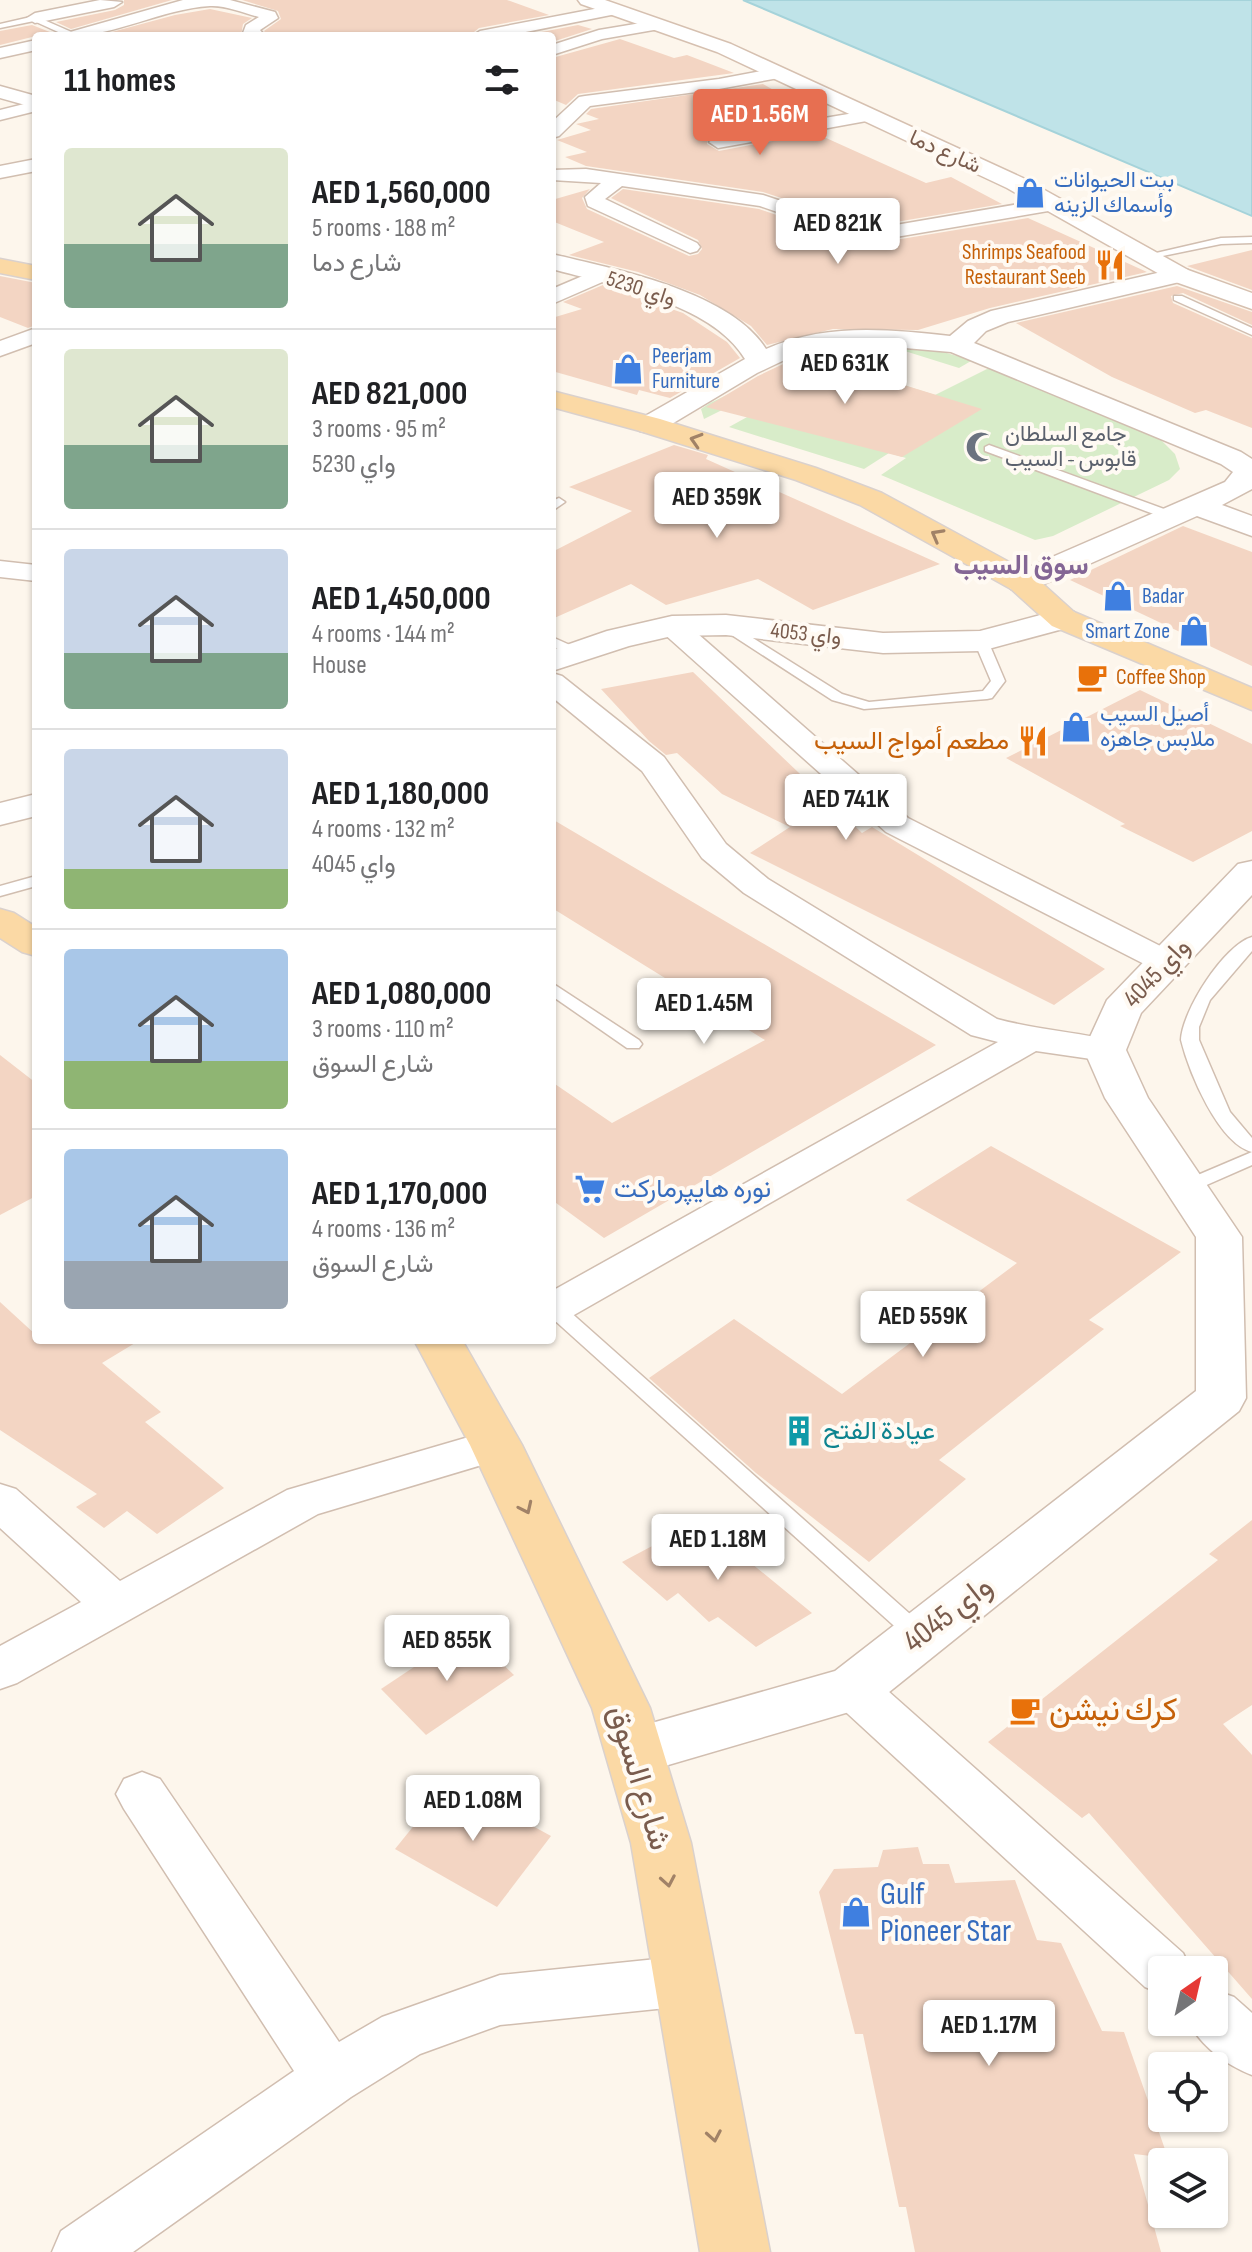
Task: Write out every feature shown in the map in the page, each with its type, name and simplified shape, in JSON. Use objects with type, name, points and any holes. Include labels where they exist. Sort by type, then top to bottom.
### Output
[{"type":"main road","points":[[0,266],[32,272]]},
{"type":"main road","points":[[556,400],[650,425],[806,474],[871,499],[1022,582],[1063,619],[1252,700]]},
{"type":"main road","points":[[0,921],[32,941]]},
{"type":"main road","name":"شارع السوق","points":[[440,1344],[496,1445],[621,1708],[661,1843],[735,2252]]},
{"type":"street","name":"شارع دما","points":[[587,0],[724,48],[1015,183],[1148,256],[1179,287],[1252,301]]},
{"type":"street","points":[[35,18],[111,1],[151,13]]},
{"type":"street","points":[[87,32],[151,13],[217,1],[269,15],[270,18],[252,28],[251,32]]},
{"type":"street","points":[[501,32],[615,10]]},
{"type":"street","points":[[556,49],[599,35],[659,25]]},
{"type":"street","points":[[0,53],[32,46]]},
{"type":"street","points":[[560,118],[585,101],[599,97],[719,84],[778,73]]},
{"type":"street","points":[[0,92],[32,103]]},
{"type":"street","points":[[0,115],[32,105]]},
{"type":"street","points":[[718,142],[866,116]]},
{"type":"street","points":[[0,172],[32,166]]},
{"type":"street","points":[[556,170],[763,201],[831,224],[868,232],[884,233],[1054,204]]},
{"type":"street","points":[[618,180],[595,197],[595,202],[690,247]]},
{"type":"street","name":"واي 5230","points":[[556,262],[666,296],[728,324],[809,342]]},
{"type":"street","points":[[556,295],[599,275]]},
{"type":"street","points":[[956,345],[977,326],[1000,316],[1179,287]]},
{"type":"street","name":"واي 5230","points":[[728,324],[755,348],[761,363]]},
{"type":"street","points":[[0,336],[32,339]]},
{"type":"street","points":[[0,349],[32,339]]},
{"type":"street","points":[[650,425],[761,363],[809,342],[909,339],[956,345],[1231,458],[1247,469],[1248,477],[1235,488],[1022,582]]},
{"type":"street","points":[[1184,510],[1252,527]]},
{"type":"street","points":[[0,569],[32,573]]},
{"type":"street","name":"واي 4053","points":[[560,652],[672,626],[726,625],[883,643],[981,641],[1063,619]]},
{"type":"street","points":[[672,626],[897,825],[1166,962]]},
{"type":"street","points":[[556,685],[653,764],[714,851],[756,886],[984,1027],[1030,1039],[1105,1050]]},
{"type":"street","points":[[0,814],[32,806]]},
{"type":"street","name":"واي 4045","points":[[634,1751],[853,1689],[1236,1399],[1219,1237],[1127,1098],[1105,1050],[1122,1009],[1252,872]]},
{"type":"street","points":[[556,1306],[1030,1039]]},
{"type":"street","points":[[0,1669],[303,1502],[496,1445]]},
{"type":"street","points":[[0,1501],[117,1606]]},
{"type":"street","points":[[853,1689],[1149,1956]]},
{"type":"street","points":[[142,1794],[331,2078]]},
{"type":"street","points":[[82,2252],[331,2078],[402,2035],[500,2000],[686,1981]]},
{"type":"street","points":[[1228,2028],[1252,2049]]},
{"type":"lane","points":[[0,26],[35,18],[65,32]]},
{"type":"lane","points":[[1148,256],[1221,241],[1252,240]]},
{"type":"lane","points":[[1179,287],[1252,332]]},
{"type":"lane","points":[[989,449],[1184,510]]},
{"type":"lane","points":[[726,625],[837,697],[869,706],[987,695],[998,681],[981,641]]},
{"type":"lane","points":[[0,891],[32,882]]},
{"type":"lane","points":[[1252,942],[1211,985],[1199,1007],[1190,1038],[1216,1104],[1229,1126],[1252,1146]]},
{"type":"lane","points":[[556,991],[633,1044]]},
{"type":"lane","points":[[1186,1187],[1252,1158]]},
{"type":"lane","points":[[556,1312],[921,1636]]},
{"type":"green space","name":"جامع السلطان قابوس - السيب","points":[[832,346],[886,346],[920,348],[971,361],[959,368],[892,347],[849,368],[935,395],[989,368],[1161,440],[1175,454],[1180,469],[1169,480],[1053,536],[1035,540],[881,475],[906,458],[889,453],[864,469],[729,427],[749,416],[726,408],[704,419],[701,409],[710,403]]},
{"type":"water","points":[[743,0],[1252,0],[1252,216]]},
{"type":"building","points":[[124,0],[172,0],[71,29],[56,22],[115,10],[124,5]]},
{"type":"building","points":[[242,0],[507,0],[549,15],[479,28],[474,32],[265,32],[281,19],[278,11]]},
{"type":"building","points":[[210,9],[252,18],[243,24],[242,32],[112,32]]},
{"type":"building","points":[[32,25],[50,32],[32,32],[32,37],[0,45],[0,31]]},
{"type":"building","points":[[578,25],[592,29],[556,41],[556,32],[542,32]]},
{"type":"building","points":[[620,39],[674,58],[687,55],[734,73],[578,94],[566,105],[556,101],[556,57]]},
{"type":"building","points":[[763,84],[819,116],[718,133],[707,140],[707,144],[719,151],[815,133],[926,183],[951,177],[1002,204],[884,224],[836,216],[763,192],[586,166],[565,157],[587,152],[557,140],[591,130],[576,124],[599,119],[586,114],[591,109]]},
{"type":"building","points":[[590,189],[582,198],[587,209],[689,256],[698,254],[702,249],[698,240],[611,198],[623,189],[759,209],[823,231],[883,242],[1028,218],[1147,272],[990,308],[918,330],[833,329],[767,345],[751,326],[700,295],[638,272],[569,255],[604,242],[556,223],[556,199]]},
{"type":"building","points":[[1252,250],[1252,290],[1187,266]]},
{"type":"building","points":[[0,276],[32,282],[32,326],[28,328],[0,317]]},
{"type":"building","points":[[603,285],[683,313],[727,342],[740,358],[670,398],[639,390],[637,395],[556,372],[556,317],[582,309],[563,302]]},
{"type":"building","points":[[1177,286],[1252,312],[1252,325],[1183,293],[1171,296],[1173,303],[1252,338],[1252,428],[1206,410],[1195,413],[1112,377],[1016,323]]},
{"type":"building","points":[[824,350],[847,350],[816,358],[982,409],[902,457],[706,407],[758,376],[798,357]]},
{"type":"building","points":[[674,445],[708,455],[706,459],[940,564],[813,610],[758,579],[666,605],[631,584],[556,617],[556,550],[632,511],[569,487]]},
{"type":"building","points":[[1183,526],[1252,552],[1252,666],[1070,580]]},
{"type":"building","points":[[693,672],[862,833],[872,827],[1105,969],[1054,1005],[750,853],[790,827],[722,794],[677,753],[666,755],[601,689]]},
{"type":"building","points":[[1140,690],[1252,744],[1252,831],[1193,862],[1120,826],[1125,824],[1006,758]]},
{"type":"building","points":[[556,821],[936,1045],[604,1238],[556,1203],[556,1085],[612,1123],[765,1040],[556,910]]},
{"type":"building","points":[[0,1055],[32,1080],[32,1198],[0,1215]]},
{"type":"building","points":[[991,1146],[1181,1252],[1089,1320],[1104,1329],[939,1460],[966,1479],[869,1562],[756,1473],[649,1378],[734,1319],[842,1394],[1017,1263],[906,1200]]},
{"type":"building","points":[[0,1302],[32,1331],[32,1344],[133,1344],[102,1363],[161,1412],[145,1422],[224,1488],[157,1534],[127,1511],[104,1528],[76,1507],[97,1494],[0,1430]]},
{"type":"building","points":[[705,1518],[749,1557],[746,1559],[812,1613],[756,1647],[718,1617],[709,1622],[678,1593],[667,1601],[622,1562]]},
{"type":"building","points":[[1252,1520],[1252,1705],[1223,1724],[1252,1755],[1252,1999],[1228,1972],[1228,1956],[1214,1956],[1089,1813],[1082,1818],[988,1742],[1218,1560],[1209,1554]]},
{"type":"building","points":[[468,1631],[514,1675],[426,1735],[381,1689]]},
{"type":"building","points":[[450,1781],[551,1836],[497,1907],[395,1849]]},
{"type":"building","points":[[918,1847],[923,1864],[949,1864],[955,1883],[1015,1880],[1037,1940],[1061,1943],[1102,2031],[1124,2032],[1148,2101],[1148,2132],[1159,2132],[1165,2148],[1148,2148],[1148,2156],[1134,2154],[1148,2205],[1148,2228],[1154,2228],[1161,2252],[915,2252],[906,2207],[899,2207],[863,2034],[855,2034],[819,1892],[834,1869],[878,1867],[883,1850]]},
{"type":"place","name":"بيت الحيوانات وأسماك الزينه","points":[[1030,193]]},
{"type":"place","name":"Shrimps Seafood Restaurant Seeb","points":[[1110,265]]},
{"type":"place","name":"Peerjam Furniture","points":[[628,369]]},
{"type":"place","name":"جامع السلطان قابوس - السيب","points":[[981,447]]},
{"type":"place","name":"Badar","points":[[1118,596]]},
{"type":"place","name":"Smart Zone","points":[[1194,631]]},
{"type":"place","name":"Coffee Shop","points":[[1092,677]]},
{"type":"place","name":"أصيل السيب ملابس جاهزه","points":[[1076,727]]},
{"type":"place","name":"مطعم أمواج السيب","points":[[1033,741]]},
{"type":"place","name":"نوره هايپرماركت","points":[[590,1189]]},
{"type":"place","name":"عيادة الفتح","points":[[799,1431]]},
{"type":"place","name":"كرك نيشن","points":[[1025,1710]]},
{"type":"place","name":"Gulf Pioneer Star","points":[[856,1912]]},
{"type":"district","name":"سوق السيب","points":[[1021,565]]}]
